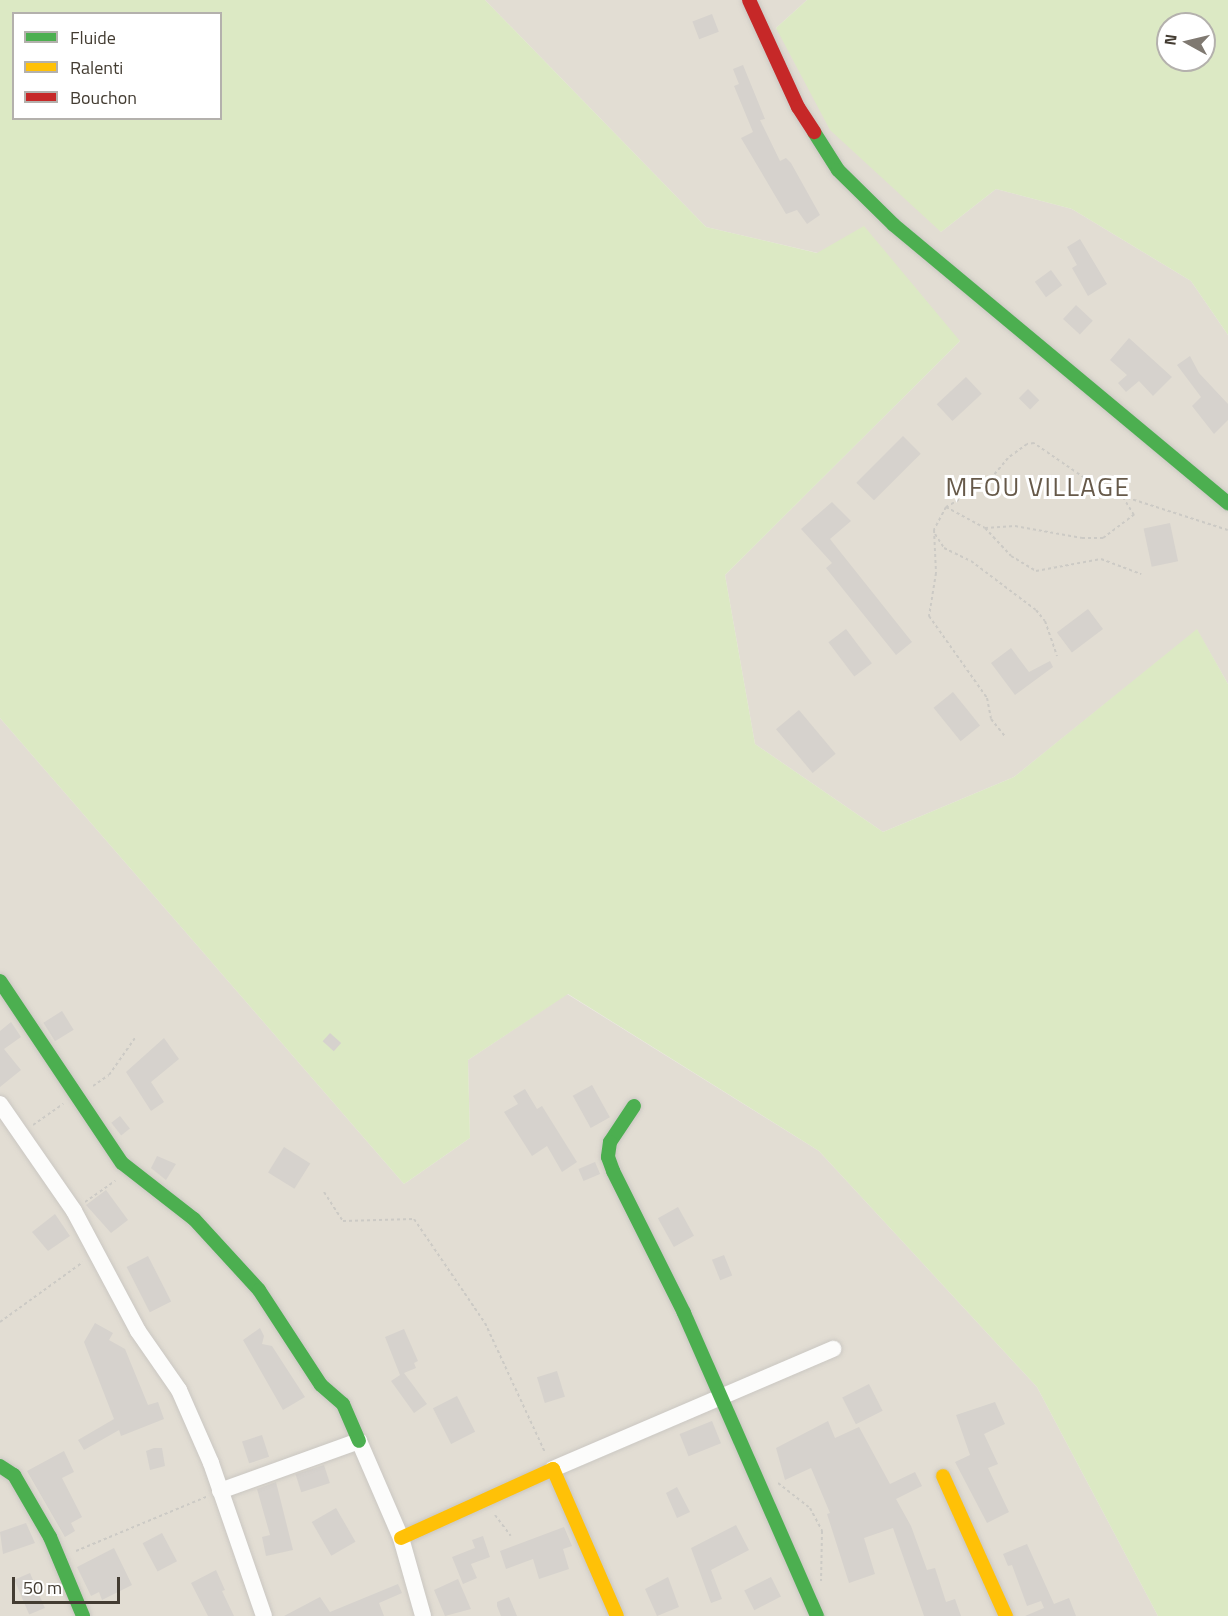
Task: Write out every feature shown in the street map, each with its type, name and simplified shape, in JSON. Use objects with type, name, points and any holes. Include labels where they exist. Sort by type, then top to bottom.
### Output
[{"type":"street","points":[[749,0],[798,107],[838,170],[894,225],[1228,503]]},
{"type":"street","points":[[0,981],[129,1171],[194,1219],[259,1290],[321,1385],[343,1404],[401,1538],[423,1616]]},
{"type":"street","points":[[0,1104],[99,1251],[138,1331],[187,1406],[264,1616]]},
{"type":"street","points":[[634,1106],[610,1142],[608,1157],[684,1312],[719,1396],[759,1478],[817,1616]]},
{"type":"street","points":[[401,1538],[481,1500],[719,1396],[833,1350]]},
{"type":"street","points":[[220,1491],[359,1442]]},
{"type":"street","points":[[0,1466],[14,1475],[22,1488],[60,1558],[83,1616]]},
{"type":"street","points":[[553,1469],[617,1616]]},
{"type":"street","points":[[943,1476],[1006,1616]]},
{"type":"path","points":[[1005,736],[991,719],[987,698],[928,616],[936,573],[934,531],[946,507],[985,485],[1008,458],[1027,444],[1034,443],[1089,481],[1122,496],[1228,530]]},
{"type":"path","points":[[985,528],[1015,526],[1103,538],[1134,515],[1122,496]]},
{"type":"path","points":[[946,507],[985,528],[1011,556],[1036,571],[1101,559],[1142,574]]},
{"type":"path","points":[[934,531],[944,548],[971,561],[1036,610],[1045,621],[1057,656]]},
{"type":"path","points":[[74,1211],[129,1171]]},
{"type":"path","points":[[324,1192],[343,1221],[414,1219],[485,1323],[553,1469]]},
{"type":"path","points":[[0,1322],[99,1251]]},
{"type":"path","points":[[759,1478],[783,1485],[810,1508],[822,1531],[824,1571],[809,1598]]},
{"type":"path","points":[[60,1558],[220,1491]]},
{"type":"path","points":[[481,1500],[511,1536]]},
{"type":"shaded area","points":[[485,0],[807,0],[776,28],[941,232],[996,189],[1072,209],[1191,281],[1228,335],[1228,684],[1197,630],[1014,777],[883,832],[755,744],[725,575],[960,341],[818,253],[706,227]]},
{"type":"shaded area","points":[[0,718],[404,1184],[470,1138],[468,1060],[567,994],[819,1151],[1037,1387],[1158,1616],[0,1616]]},
{"type":"green space","points":[[0,0],[485,0],[706,227],[817,253],[864,226],[960,341],[725,575],[755,744],[883,832],[1014,777],[1197,629],[1228,684],[1228,1616],[1158,1616],[1037,1387],[819,1151],[568,994],[468,1060],[470,1138],[404,1184],[0,718]]},
{"type":"green space","points":[[807,0],[1228,0],[1228,335],[1191,281],[1072,209],[996,189],[941,232],[830,130],[776,28]]},
{"type":"building","points":[[712,14],[719,32],[699,39],[692,22]]},
{"type":"building","points":[[743,65],[765,119],[760,120],[780,161],[786,158],[791,163],[820,215],[807,224],[797,210],[786,214],[741,138],[753,132],[734,86],[739,84],[733,69]]},
{"type":"building","points":[[1080,239],[1107,284],[1088,296],[1072,268],[1077,265],[1067,247]]},
{"type":"building","points":[[1051,270],[1062,285],[1046,297],[1035,282]]},
{"type":"building","points":[[1076,305],[1093,321],[1080,335],[1063,319]]},
{"type":"building","points":[[1129,338],[1172,377],[1153,396],[1139,381],[1126,392],[1118,383],[1127,375],[1110,360]]},
{"type":"building","points":[[1190,356],[1199,373],[1228,404],[1228,420],[1214,434],[1192,406],[1201,397],[1177,365]]},
{"type":"building","points":[[966,377],[982,394],[952,421],[937,404]]},
{"type":"building","points":[[1028,389],[1039,400],[1030,410],[1019,398]]},
{"type":"building","points":[[903,436],[921,454],[874,500],[856,483]]},
{"type":"building","points":[[832,502],[851,521],[830,539],[912,642],[896,655],[826,568],[832,563],[801,529]]},
{"type":"building","points":[[1170,523],[1178,561],[1152,567],[1144,529]]},
{"type":"building","points":[[1088,609],[1103,629],[1072,652],[1057,632]]},
{"type":"building","points":[[846,629],[872,663],[854,677],[828,642]]},
{"type":"building","points":[[1011,648],[1029,672],[1050,661],[1053,667],[1015,695],[991,663]]},
{"type":"building","points":[[953,692],[980,725],[961,741],[934,708]]},
{"type":"building","points":[[799,710],[836,754],[813,773],[776,729]]},
{"type":"building","points":[[62,1011],[74,1030],[55,1041],[43,1023]]},
{"type":"building","points":[[11,1022],[21,1037],[4,1049],[21,1070],[0,1087],[0,1031]]},
{"type":"building","points":[[330,1033],[341,1043],[334,1051],[323,1041]]},
{"type":"building","points":[[164,1038],[179,1059],[151,1082],[164,1102],[151,1111],[126,1072]]},
{"type":"building","points":[[592,1085],[610,1117],[591,1128],[573,1096]]},
{"type":"building","points":[[525,1089],[537,1109],[542,1106],[577,1162],[562,1172],[547,1146],[532,1156],[504,1112],[518,1104],[513,1096]]},
{"type":"building","points":[[120,1116],[130,1129],[121,1135],[111,1123]]},
{"type":"building","points":[[284,1147],[310,1163],[294,1189],[268,1172]]},
{"type":"building","points":[[157,1156],[176,1164],[166,1180],[151,1168]]},
{"type":"building","points":[[595,1162],[600,1174],[584,1181],[578,1169]]},
{"type":"building","points":[[106,1190],[128,1220],[111,1233],[86,1205]]},
{"type":"building","points":[[678,1207],[694,1236],[674,1247],[658,1218]]},
{"type":"building","points":[[55,1214],[70,1236],[48,1251],[32,1232]]},
{"type":"building","points":[[724,1255],[732,1275],[720,1280],[712,1260]]},
{"type":"building","points":[[148,1256],[171,1301],[150,1312],[127,1267]]},
{"type":"building","points":[[95,1323],[113,1333],[109,1340],[125,1349],[148,1405],[158,1402],[164,1419],[121,1436],[119,1430],[84,1450],[78,1440],[114,1419],[84,1342]]},
{"type":"building","points":[[260,1328],[264,1336],[262,1344],[272,1346],[305,1397],[283,1410],[243,1340]]},
{"type":"building","points":[[404,1329],[418,1361],[414,1363],[416,1368],[404,1373],[427,1404],[414,1413],[391,1381],[400,1375],[385,1337]]},
{"type":"building","points":[[557,1371],[565,1397],[545,1403],[537,1377]]},
{"type":"building","points":[[869,1384],[883,1411],[856,1424],[842,1398]]},
{"type":"building","points":[[457,1396],[475,1432],[451,1444],[433,1408]]},
{"type":"building","points":[[995,1402],[1005,1424],[984,1434],[998,1464],[988,1468],[1009,1512],[987,1523],[955,1462],[970,1455],[956,1415]]},
{"type":"building","points":[[712,1421],[721,1443],[689,1456],[680,1434]]},
{"type":"building","points":[[828,1421],[835,1438],[859,1427],[890,1484],[915,1472],[922,1486],[896,1499],[911,1526],[927,1570],[935,1568],[946,1602],[955,1599],[961,1616],[924,1616],[893,1528],[864,1538],[875,1574],[849,1583],[827,1514],[830,1513],[811,1468],[785,1480],[776,1448]]},
{"type":"building","points":[[262,1435],[269,1457],[249,1463],[242,1441]]},
{"type":"building","points":[[162,1448],[165,1466],[150,1470],[146,1451]]},
{"type":"building","points":[[64,1451],[74,1472],[62,1478],[82,1517],[71,1523],[75,1531],[65,1537],[27,1471]]},
{"type":"building","points":[[324,1465],[330,1483],[301,1492],[295,1474]]},
{"type":"building","points":[[276,1482],[293,1550],[266,1556],[262,1537],[270,1535],[257,1489]]},
{"type":"building","points":[[677,1487],[690,1512],[677,1518],[666,1493]]},
{"type":"building","points":[[336,1508],[356,1542],[331,1556],[312,1522]]},
{"type":"building","points":[[26,1523],[35,1543],[3,1554],[0,1532]]},
{"type":"building","points":[[736,1525],[749,1550],[711,1570],[722,1599],[711,1603],[691,1548]]},
{"type":"building","points":[[564,1527],[572,1546],[563,1549],[569,1569],[539,1579],[533,1559],[506,1569],[500,1551]]},
{"type":"building","points":[[162,1533],[177,1561],[158,1572],[143,1543]]},
{"type":"building","points":[[483,1536],[490,1557],[471,1564],[477,1578],[463,1584],[452,1557],[475,1548],[472,1540]]},
{"type":"building","points":[[1027,1544],[1054,1604],[1069,1598],[1076,1616],[1025,1616],[1044,1608],[1041,1601],[1027,1606],[1012,1565],[1008,1566],[1003,1554]]},
{"type":"building","points":[[114,1548],[132,1585],[102,1600],[99,1592],[91,1596],[77,1567]]},
{"type":"building","points":[[216,1570],[225,1590],[222,1591],[234,1616],[208,1616],[191,1583]]},
{"type":"building","points":[[30,1573],[45,1608],[29,1615],[14,1580]]},
{"type":"building","points":[[668,1577],[679,1607],[657,1616],[645,1589]]},
{"type":"building","points":[[771,1577],[781,1597],[754,1610],[744,1591]]},
{"type":"building","points":[[458,1579],[471,1609],[445,1616],[434,1590]]},
{"type":"building","points":[[398,1584],[402,1593],[379,1603],[384,1616],[284,1616],[320,1597],[330,1612]]},
{"type":"building","points":[[509,1597],[517,1616],[501,1616],[497,1602]]},
{"type":"traffic: fast","points":[[814,132],[838,170],[894,225],[1228,503]]},
{"type":"traffic: fast","points":[[0,981],[122,1163],[194,1219],[259,1290],[321,1385],[343,1404],[359,1441]]},
{"type":"traffic: fast","points":[[634,1106],[610,1142],[608,1157],[613,1171],[684,1313],[817,1616]]},
{"type":"traffic: fast","points":[[0,1466],[14,1475],[50,1537],[83,1616]]},
{"type":"traffic: slow","points":[[401,1538],[553,1469],[617,1616]]},
{"type":"traffic: slow","points":[[943,1476],[1006,1616]]},
{"type":"traffic: jam","points":[[749,0],[798,107],[814,132]]},
{"type":"district","name":"MFOU VILLAGE","points":[[1038,487]]}]
